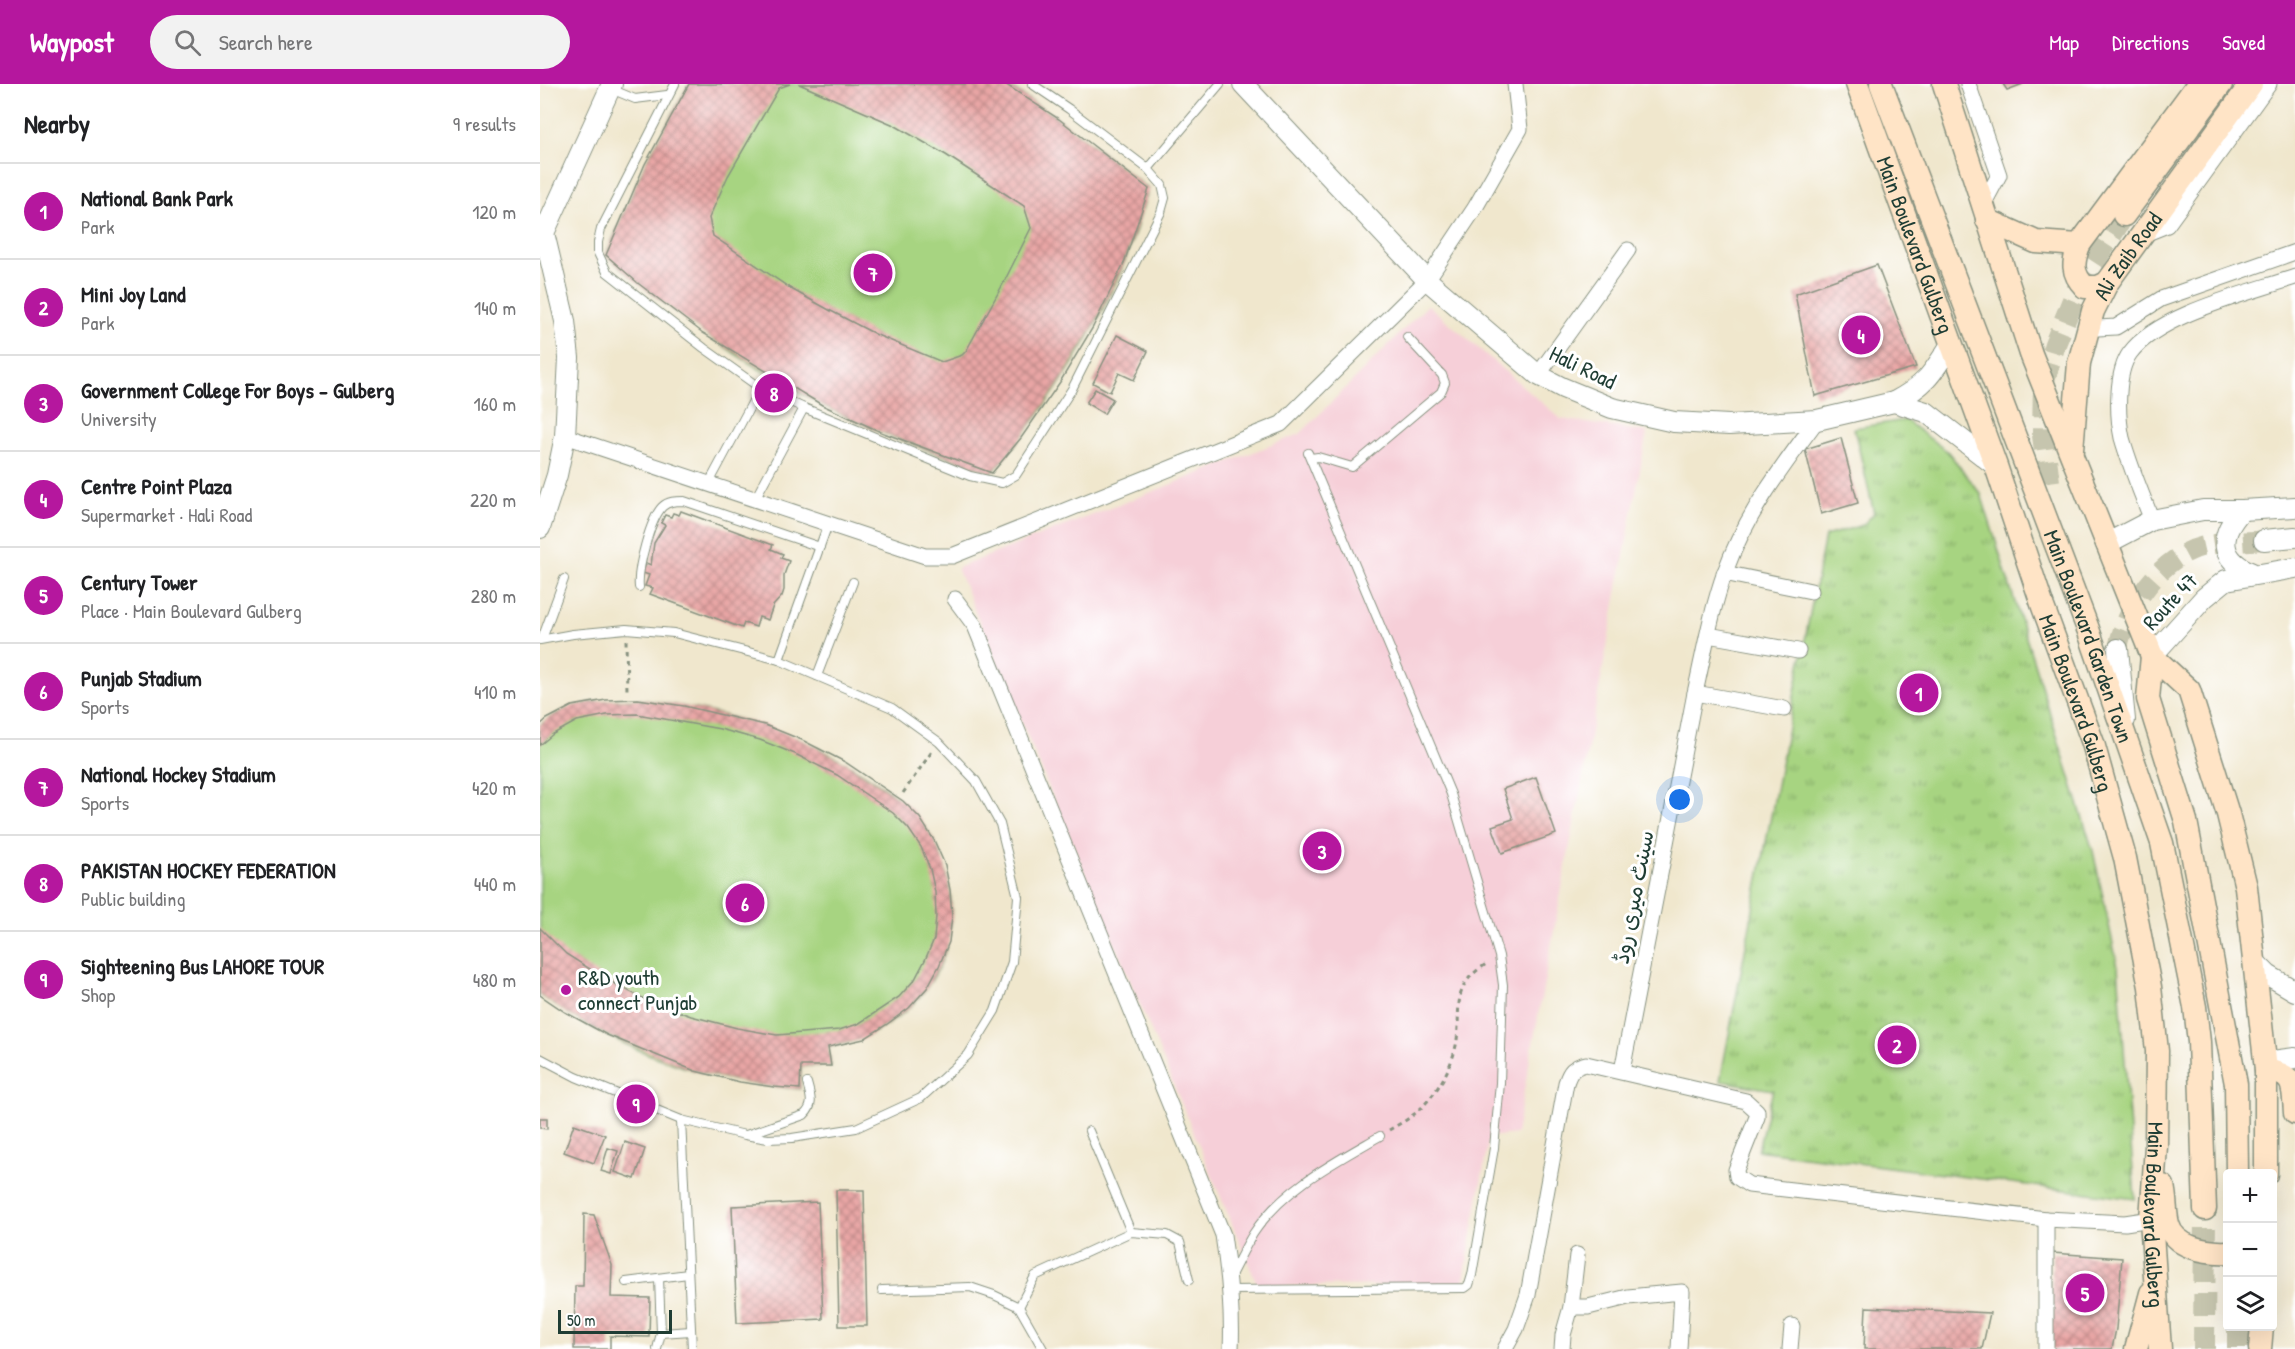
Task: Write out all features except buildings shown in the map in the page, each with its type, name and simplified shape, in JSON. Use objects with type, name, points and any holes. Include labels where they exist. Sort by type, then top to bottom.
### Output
[{"type":"main road","name":"Main Boulevard Gulberg","points":[[1857,84],[1996,466],[2043,607],[2093,743],[2124,858],[2150,987],[2157,1051],[2156,1146],[2151,1219],[2160,1349]]},
{"type":"main road","name":"Main Boulevard Garden Town","points":[[1881,84],[2088,629],[2162,843],[2195,1007],[2202,1077],[2205,1209]]},
{"type":"main road","points":[[1944,84],[2031,354],[2152,656],[2189,690],[2228,814],[2246,887],[2266,1066],[2266,1169]]},
{"type":"main road","name":"Ali Zaib Road","points":[[2079,245],[2198,84]]},
{"type":"main road","points":[[2124,215],[2221,84]]},
{"type":"main road","name":"Ali Zaib Road","points":[[2072,458],[2079,363],[2093,311],[2107,283],[2251,84]]},
{"type":"main road","points":[[1985,212],[2036,242],[2079,245],[2073,269],[2077,279],[2085,287],[2098,287],[2107,283]]},
{"type":"main road","points":[[2049,482],[2059,528],[2088,629]]},
{"type":"main road","name":"Main Boulevard Garden Town","points":[[2152,656],[2148,699],[2186,821],[2236,1084],[2237,1169]]},
{"type":"main road","points":[[2266,1066],[2283,1072],[2289,1077],[2293,1088],[2295,1113]]},
{"type":"main road","points":[[2156,1146],[2167,1222],[2171,1232],[2193,1248],[2223,1252]]},
{"type":"main road","points":[[2136,1349],[2155,1279]]},
{"type":"main road","points":[[2260,1349],[2262,1331]]},
{"type":"street","name":"Hali Road","points":[[1243,84],[1427,280],[1538,375],[1563,388],[1612,408],[1674,422],[1729,425],[1817,420],[1894,402]]},
{"type":"street","points":[[565,436],[925,556],[952,556],[1281,424],[1427,280],[1475,208],[1520,129],[1515,84]]},
{"type":"street","points":[[1968,84],[1999,175],[1985,212]]},
{"type":"street","points":[[2142,235],[2167,225],[2270,84]]},
{"type":"street","points":[[540,528],[557,475],[565,436],[569,358],[565,321],[542,230],[611,86]]},
{"type":"street","points":[[1538,375],[1628,250]]},
{"type":"street","points":[[2088,326],[2116,327],[2161,299],[2295,252]]},
{"type":"street","points":[[2152,520],[2122,435],[2119,394],[2123,368],[2130,353],[2150,333],[2173,319],[2295,277]]},
{"type":"street","points":[[1894,402],[1917,390],[1951,344]]},
{"type":"street","points":[[1894,402],[1926,412],[1996,466]]},
{"type":"street","name":"سینٹ میری روڈ","points":[[1622,1071],[1695,693],[1724,573],[1750,520],[1775,477],[1817,420]]},
{"type":"street","points":[[2106,544],[2152,520],[2203,510],[2295,507]]},
{"type":"street","points":[[2242,510],[2226,533],[2225,547],[2236,567],[2252,573]]},
{"type":"street","points":[[2264,540],[2295,537]]},
{"type":"street","name":"Route 47","points":[[2152,656],[2214,588],[2226,580],[2252,573],[2295,567]]},
{"type":"street","points":[[1724,573],[1811,591]]},
{"type":"street","points":[[955,599],[975,626],[1223,1235],[1230,1283],[1231,1349]]},
{"type":"street","points":[[1708,635],[1798,651]]},
{"type":"street","points":[[2118,649],[2127,738]]},
{"type":"street","points":[[1695,693],[1784,709]]},
{"type":"street","points":[[2254,961],[2268,975],[2295,991]]},
{"type":"street","points":[[2266,1066],[2295,1058]]},
{"type":"street","points":[[1505,1349],[1516,1329],[1528,1295],[1566,1083],[1570,1072],[1576,1066],[1586,1064],[1622,1071],[1746,1101],[1753,1105],[1757,1117],[1736,1170],[1737,1177],[1749,1185],[2046,1220],[2125,1224],[2151,1219]]},
{"type":"street","points":[[2046,1220],[2046,1349]]},
{"type":"street","points":[[1562,1349],[1563,1335],[1571,1307],[1577,1255]]},
{"type":"street","points":[[1571,1307],[1588,1307],[1628,1297],[1682,1292],[1678,1349]]},
{"type":"street","points":[[1790,1349],[1792,1326]]},
{"type":"lane","points":[[675,84],[601,229],[597,242],[598,253],[607,272],[704,348],[760,388],[970,476],[1002,483],[1016,475],[1072,389],[1161,212],[1165,198],[1162,185],[1148,169],[1032,84]]},
{"type":"lane","points":[[1148,169],[1220,84]]},
{"type":"lane","points":[[611,86],[635,99],[667,96]]},
{"type":"lane","points":[[1380,1136],[1304,1182],[1283,1201],[1254,1233],[1230,1283],[1465,1288],[1469,1286],[1494,1148],[1499,1094],[1503,985],[1499,956],[1451,794],[1310,456],[1352,466],[1441,392],[1445,383],[1442,375],[1407,337]]},
{"type":"lane","points":[[709,483],[760,388]]},
{"type":"lane","points":[[755,499],[804,408]]},
{"type":"lane","points":[[639,587],[639,566],[655,519],[662,507],[675,501],[684,501],[820,547]]},
{"type":"lane","points":[[779,660],[828,524]]},
{"type":"lane","points":[[540,1058],[576,1077],[681,1120],[745,1135],[768,1139],[792,1138],[856,1128],[921,1098],[968,1055],[995,1011],[1012,962],[1018,897],[1000,824],[976,780],[939,742],[892,708],[779,660],[674,633],[626,629],[541,639],[564,579]]},
{"type":"lane","points":[[817,676],[853,582]]},
{"type":"lane","points":[[745,1135],[804,1115],[810,1110],[812,1102],[807,1083]]},
{"type":"lane","points":[[681,1120],[692,1349]]},
{"type":"lane","points":[[1089,1131],[1131,1232]]},
{"type":"lane","points":[[1019,1307],[1035,1276],[1131,1232],[1167,1235],[1180,1242],[1190,1280]]},
{"type":"lane","points":[[626,1282],[688,1275]]},
{"type":"lane","points":[[657,1349],[661,1333],[659,1278]]},
{"type":"lane","points":[[882,1290],[970,1287],[994,1295],[1019,1307],[1043,1349]]},
{"type":"lane","points":[[661,1333],[691,1331]]},
{"type":"path","points":[[626,629],[627,691]]},
{"type":"path","points":[[903,793],[939,742]]},
{"type":"path","points":[[1380,1136],[1414,1115],[1429,1099],[1446,1074],[1457,1041],[1457,1008],[1461,990],[1473,973],[1499,956]]},
{"type":"shaded area","points":[[1428,305],[1561,419],[1647,432],[1516,1134],[1489,1137],[1463,1285],[1258,1286],[957,568],[1300,434]]},
{"type":"green space","points":[[689,84],[1005,84],[1059,119],[1149,189],[1128,254],[1098,319],[1049,399],[992,473],[885,434],[843,415],[765,373],[683,317],[606,255],[645,164]]},
{"type":"green space","points":[[1905,420],[1948,452],[1981,494],[2093,851],[2118,967],[2135,1199],[1758,1150],[1773,1090],[1720,1081],[1825,536],[1863,525],[1874,513],[1854,428]]},
{"type":"green space","points":[[638,699],[698,709],[755,724],[783,733],[837,758],[880,784],[907,806],[928,831],[943,862],[950,893],[951,916],[945,951],[936,973],[916,1001],[891,1023],[861,1039],[828,1047],[831,1066],[801,1066],[800,1089],[731,1080],[664,1060],[600,1031],[540,995],[540,725],[574,706],[599,701]]},
{"type":"tunnel","points":[[2049,482],[2043,435],[2044,380],[2055,344],[2080,283],[2124,215]]},
{"type":"tunnel","points":[[2118,649],[2128,617],[2137,601],[2160,572],[2174,560],[2188,551],[2204,546],[2264,540]]},
{"type":"tunnel","points":[[2204,1349],[2205,1209]]},
{"type":"tunnel","points":[[2238,1331],[2238,1349]]},
{"type":"place","name":"National Hockey Stadium","points":[[873,273]]},
{"type":"place","name":"Centre Point Plaza","points":[[1861,335]]},
{"type":"place","name":"PAKISTAN HOCKEY FEDERATION","points":[[774,393]]},
{"type":"place","name":"National Bank Park","points":[[1919,693]]},
{"type":"place","name":"Government College For Boys - Gulberg","points":[[1322,851]]},
{"type":"place","name":"Punjab Stadium","points":[[745,903]]},
{"type":"place","name":"R&D youth connect Punjab","points":[[566,990]]},
{"type":"place","name":"Mini Joy Land","points":[[1897,1045]]},
{"type":"place","name":"Sighteening Bus LAHORE TOUR","points":[[636,1104]]},
{"type":"place","name":"Century Tower","points":[[2085,1293]]}]
